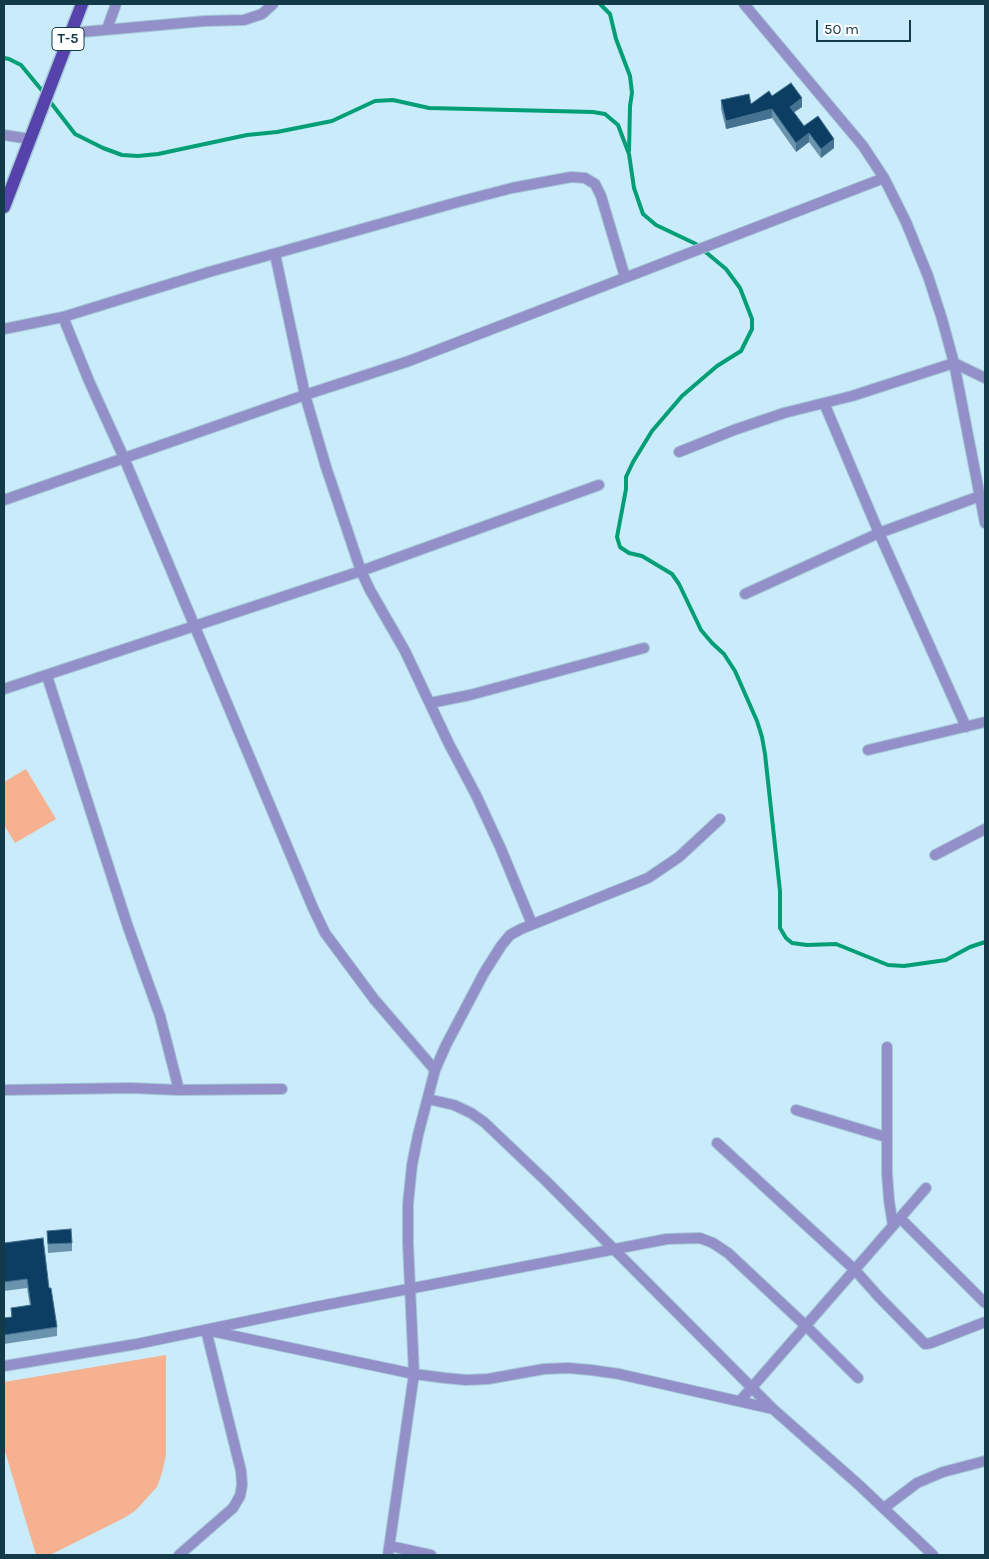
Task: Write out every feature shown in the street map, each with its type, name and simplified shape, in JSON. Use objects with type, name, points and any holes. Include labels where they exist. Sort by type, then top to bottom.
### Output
[{"type":"main road","name":"T-5","points":[[4,207],[82,4]]},
{"type":"street","points":[[108,30],[116,4]]},
{"type":"street","points":[[70,33],[205,21],[244,20],[262,14],[273,4]]},
{"type":"street","points":[[744,4],[862,146],[884,178],[906,222],[928,276],[954,363],[985,523]]},
{"type":"street","points":[[4,135],[30,139]]},
{"type":"street","points":[[4,329],[63,317],[274,254],[458,202],[512,188],[571,177],[585,178],[595,184],[601,196],[625,278]]},
{"type":"street","points":[[4,500],[305,394],[409,361],[884,178]]},
{"type":"street","points":[[274,254],[305,394],[326,467],[360,571],[405,651],[501,849],[532,924]]},
{"type":"street","points":[[63,317],[325,933],[374,999],[436,1070]]},
{"type":"street","points":[[679,452],[784,413],[852,396],[954,363],[985,378]]},
{"type":"street","points":[[824,403],[879,533],[966,727]]},
{"type":"street","points":[[4,689],[360,571],[599,485]]},
{"type":"street","points":[[745,594],[879,533],[980,496]]},
{"type":"street","points":[[430,703],[644,648]]},
{"type":"street","points":[[47,676],[128,927],[160,1016],[180,1090]]},
{"type":"street","points":[[868,750],[985,722]]},
{"type":"street","points":[[431,1555],[389,1550],[414,1374],[408,1204],[412,1165],[436,1070],[446,1045],[484,973],[500,946],[510,935],[532,924],[648,878],[679,857],[720,819]]},
{"type":"street","points":[[934,855],[985,829]]},
{"type":"street","points":[[887,1047],[886,1137],[888,1200],[896,1222],[985,1303]]},
{"type":"street","points":[[4,1090],[130,1088],[180,1090],[282,1089]]},
{"type":"street","points":[[428,1099],[454,1105],[484,1122],[547,1182],[773,1409],[884,1508],[933,1555]]},
{"type":"street","points":[[796,1110],[886,1137]]},
{"type":"street","points":[[717,1143],[855,1270],[925,1344],[985,1322]]},
{"type":"street","points":[[740,1401],[926,1188]]},
{"type":"street","points":[[4,1366],[128,1346],[667,1239],[700,1238],[713,1242],[728,1253],[858,1378]]},
{"type":"street","points":[[206,1330],[414,1374],[466,1380],[488,1379],[544,1369],[568,1368],[591,1370],[619,1374],[773,1409]]},
{"type":"street","points":[[179,1555],[232,1508],[240,1496],[242,1485],[241,1471],[206,1330]]},
{"type":"street","points":[[884,1508],[917,1483],[943,1472],[985,1461]]},
{"type":"shaded area","points":[[26,769],[56,819],[15,843],[4,825],[4,782]]},
{"type":"shaded area","points":[[166,1355],[166,1455],[157,1487],[135,1511],[124,1518],[50,1555],[36,1555],[4,1448],[4,1382]]},
{"type":"building","points":[[791,83],[802,98],[790,107],[804,126],[818,116],[834,139],[821,149],[809,133],[796,143],[772,109],[726,121],[721,100],[749,94],[751,104],[769,91],[772,96]]},
{"type":"building","points":[[71,1229],[72,1243],[48,1244],[47,1231]]},
{"type":"building","points":[[43,1238],[49,1288],[51,1288],[57,1327],[4,1335],[4,1318],[12,1317],[11,1308],[31,1305],[27,1279],[4,1282],[4,1243]]},
{"type":"waterway","points":[[600,4],[610,14],[616,39],[630,76],[632,93],[629,151]]},
{"type":"waterway","points":[[4,58],[21,65],[44,93]]},
{"type":"waterway","points":[[48,99],[75,134],[122,155],[138,156],[158,154],[247,135],[277,132],[332,121],[375,101],[393,100],[429,108],[593,112],[605,114],[618,125],[629,154],[634,188],[643,214],[656,225],[696,244],[726,269],[740,288],[752,319],[752,329],[741,351],[717,366],[682,396],[652,431],[626,477],[626,489],[617,537],[620,547],[629,553],[642,556],[672,574],[679,584],[701,630],[724,654],[735,671],[757,721],[765,754],[780,891],[780,928],[786,938],[792,943],[807,945],[836,944],[888,965],[904,966],[946,960],[970,947],[985,942]]}]
